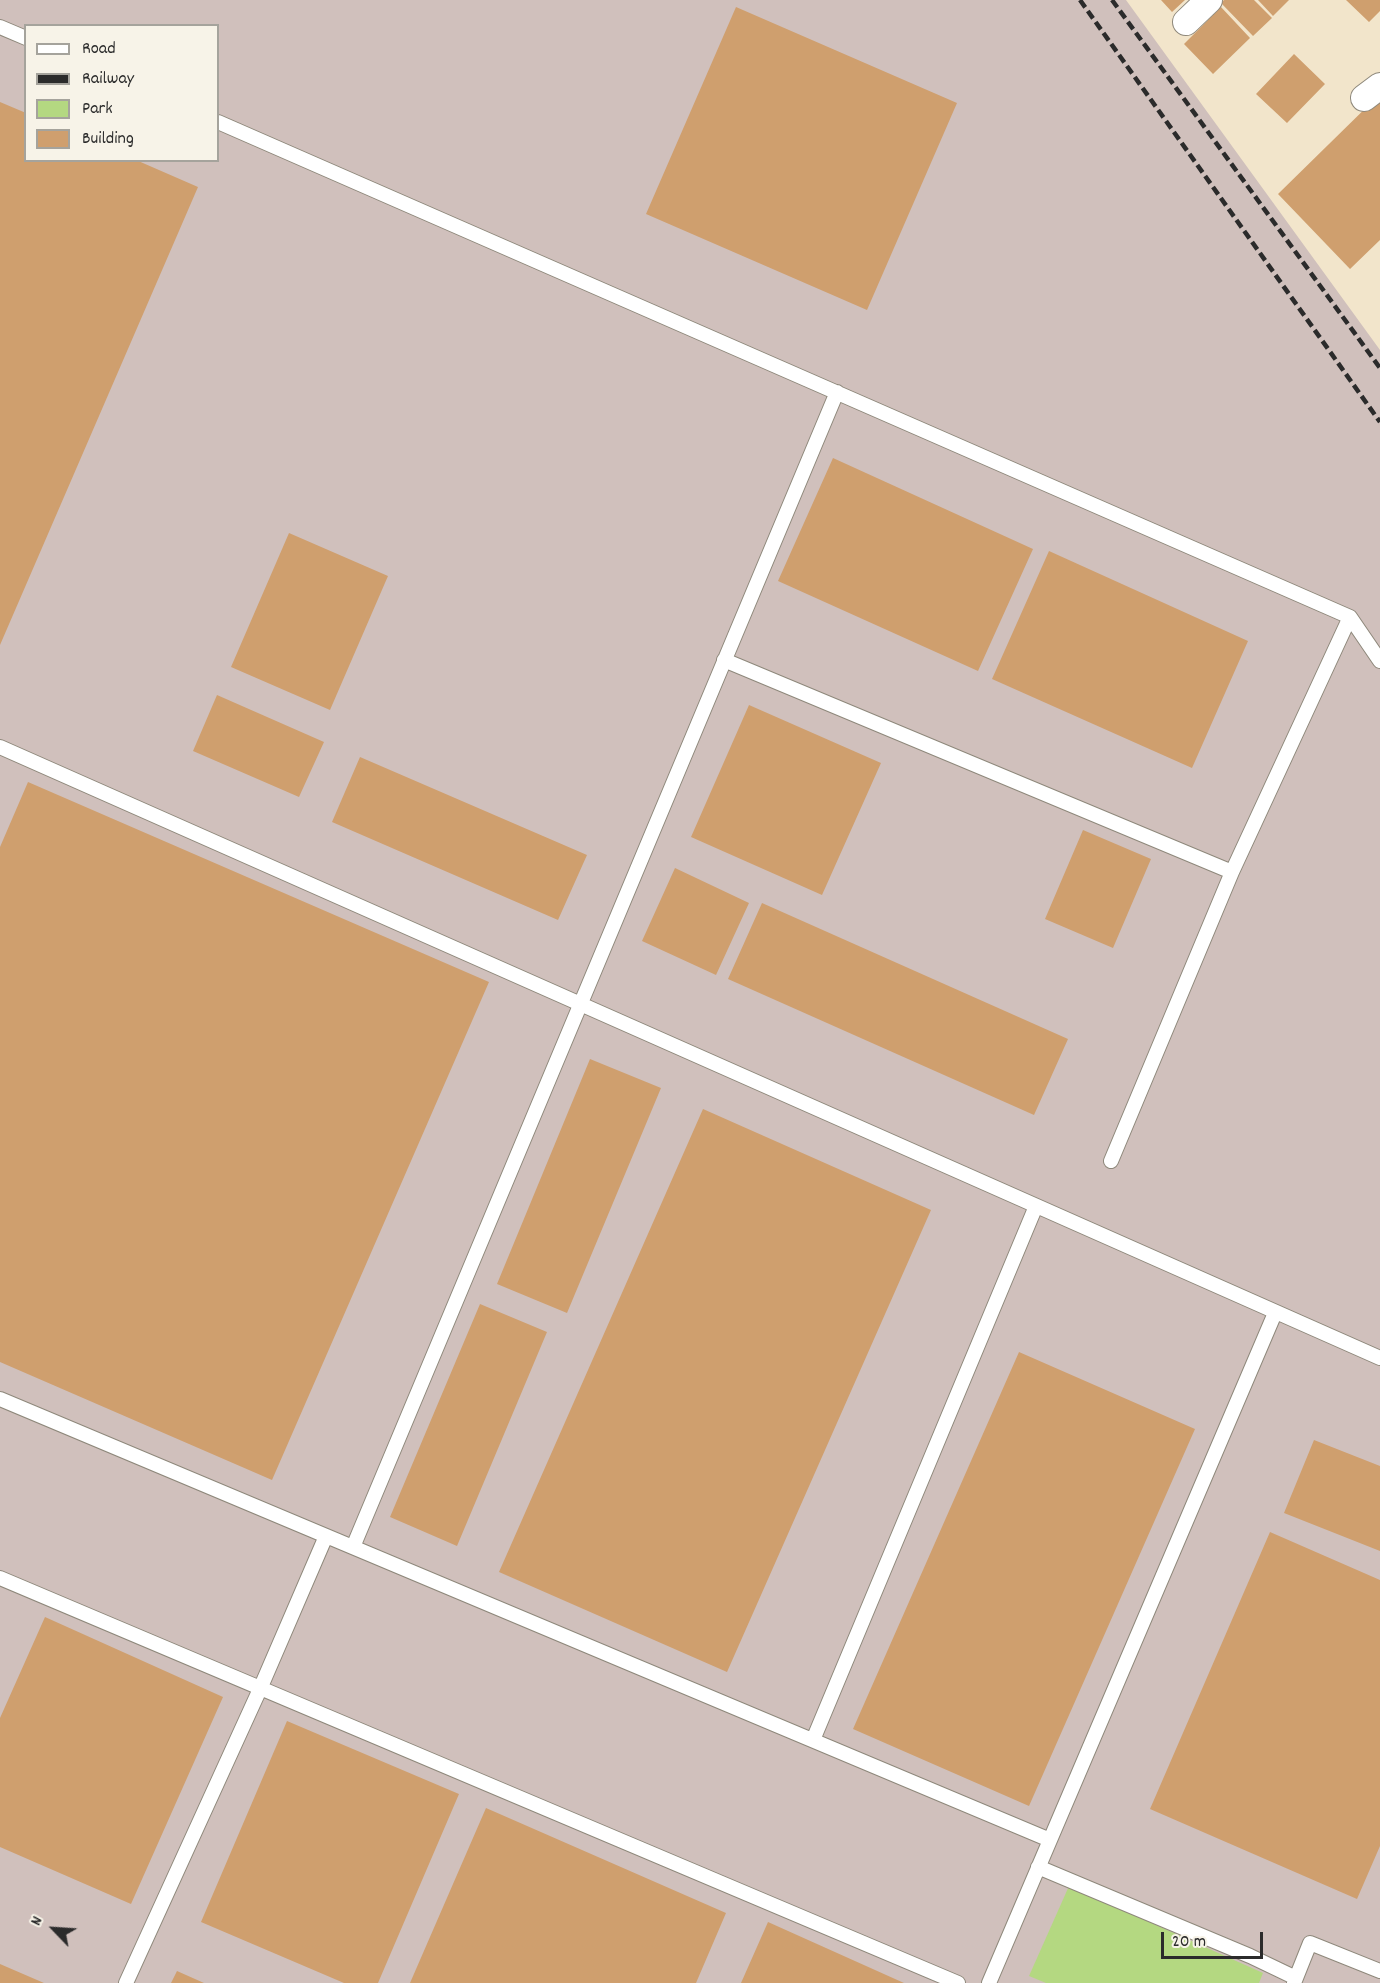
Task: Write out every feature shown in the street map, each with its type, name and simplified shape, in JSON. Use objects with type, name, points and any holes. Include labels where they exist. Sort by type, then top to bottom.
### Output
[{"type":"street","points":[[1186,22],[1209,0]]},
{"type":"lane","points":[[0,27],[24,37]]},
{"type":"lane","points":[[219,122],[1350,617],[1380,661]]},
{"type":"lane","points":[[353,1547],[837,392]]},
{"type":"lane","points":[[1111,1161],[1232,872],[1350,617]]},
{"type":"lane","points":[[724,660],[1232,872]]},
{"type":"lane","points":[[0,747],[1380,1358]]},
{"type":"lane","points":[[813,1740],[1035,1206]]},
{"type":"lane","points":[[988,1983],[1275,1313]]},
{"type":"lane","points":[[0,1399],[1050,1840]]},
{"type":"lane","points":[[126,1983],[260,1689],[326,1536]]},
{"type":"lane","points":[[0,1578],[958,1983]]},
{"type":"lane","points":[[1038,1867],[1250,1956],[1295,1980],[1310,1942],[1380,1971]]},
{"type":"shaded area","points":[[0,0],[1126,0],[1380,350],[1380,1983],[0,1983]]},
{"type":"green space","points":[[1069,1886],[1263,1973],[1259,1983],[1046,1983],[1029,1976]]},
{"type":"building","points":[[1161,0],[1185,0],[1172,12]]},
{"type":"building","points":[[1224,0],[1254,0],[1272,18],[1253,36],[1221,3]]},
{"type":"building","points":[[1258,0],[1289,0],[1273,16]]},
{"type":"building","points":[[1346,0],[1380,0],[1380,11],[1369,22]]},
{"type":"building","points":[[736,7],[957,103],[867,310],[646,214]]},
{"type":"building","points":[[1221,7],[1250,38],[1213,74],[1184,44]]},
{"type":"building","points":[[1294,54],[1325,84],[1287,123],[1256,94]]},
{"type":"building","points":[[1380,94],[1380,240],[1350,269],[1278,194]]},
{"type":"building","points":[[0,102],[24,112],[24,162],[141,162],[198,187],[0,645]]},
{"type":"building","points":[[833,458],[1033,549],[978,671],[778,581]]},
{"type":"building","points":[[289,533],[388,576],[330,710],[231,667]]},
{"type":"building","points":[[1049,551],[1248,641],[1192,768],[992,679]]},
{"type":"building","points":[[217,695],[324,742],[299,797],[193,751]]},
{"type":"building","points":[[749,705],[881,763],[822,895],[691,837]]},
{"type":"building","points":[[360,757],[587,855],[558,920],[332,822]]},
{"type":"building","points":[[28,782],[489,982],[272,1480],[0,1362],[0,847]]},
{"type":"building","points":[[1083,830],[1151,859],[1113,948],[1045,919]]},
{"type":"building","points":[[675,868],[749,903],[716,975],[642,941]]},
{"type":"building","points":[[762,903],[1068,1039],[1034,1115],[728,979]]},
{"type":"building","points":[[590,1059],[661,1088],[567,1313],[497,1284]]},
{"type":"building","points":[[703,1109],[931,1210],[727,1672],[499,1572]]},
{"type":"building","points":[[480,1304],[547,1332],[457,1546],[390,1517]]},
{"type":"building","points":[[1019,1352],[1195,1429],[1029,1806],[853,1729]]},
{"type":"building","points":[[1314,1440],[1380,1466],[1380,1551],[1284,1513]]},
{"type":"building","points":[[1270,1532],[1380,1580],[1380,1846],[1357,1899],[1150,1809]]},
{"type":"building","points":[[45,1617],[223,1697],[131,1904],[0,1847],[0,1718]]},
{"type":"building","points":[[287,1721],[459,1794],[378,1983],[344,1983],[201,1922]]},
{"type":"building","points":[[486,1808],[726,1913],[696,1983],[410,1983]]},
{"type":"building","points":[[768,1922],[904,1983],[741,1983]]},
{"type":"building","points":[[0,1964],[44,1983],[0,1983]]},
{"type":"building","points":[[177,1971],[204,1983],[171,1983]]},
{"type":"railway","points":[[1080,0],[1380,422]]},
{"type":"railway","points":[[1112,0],[1380,368]]}]
